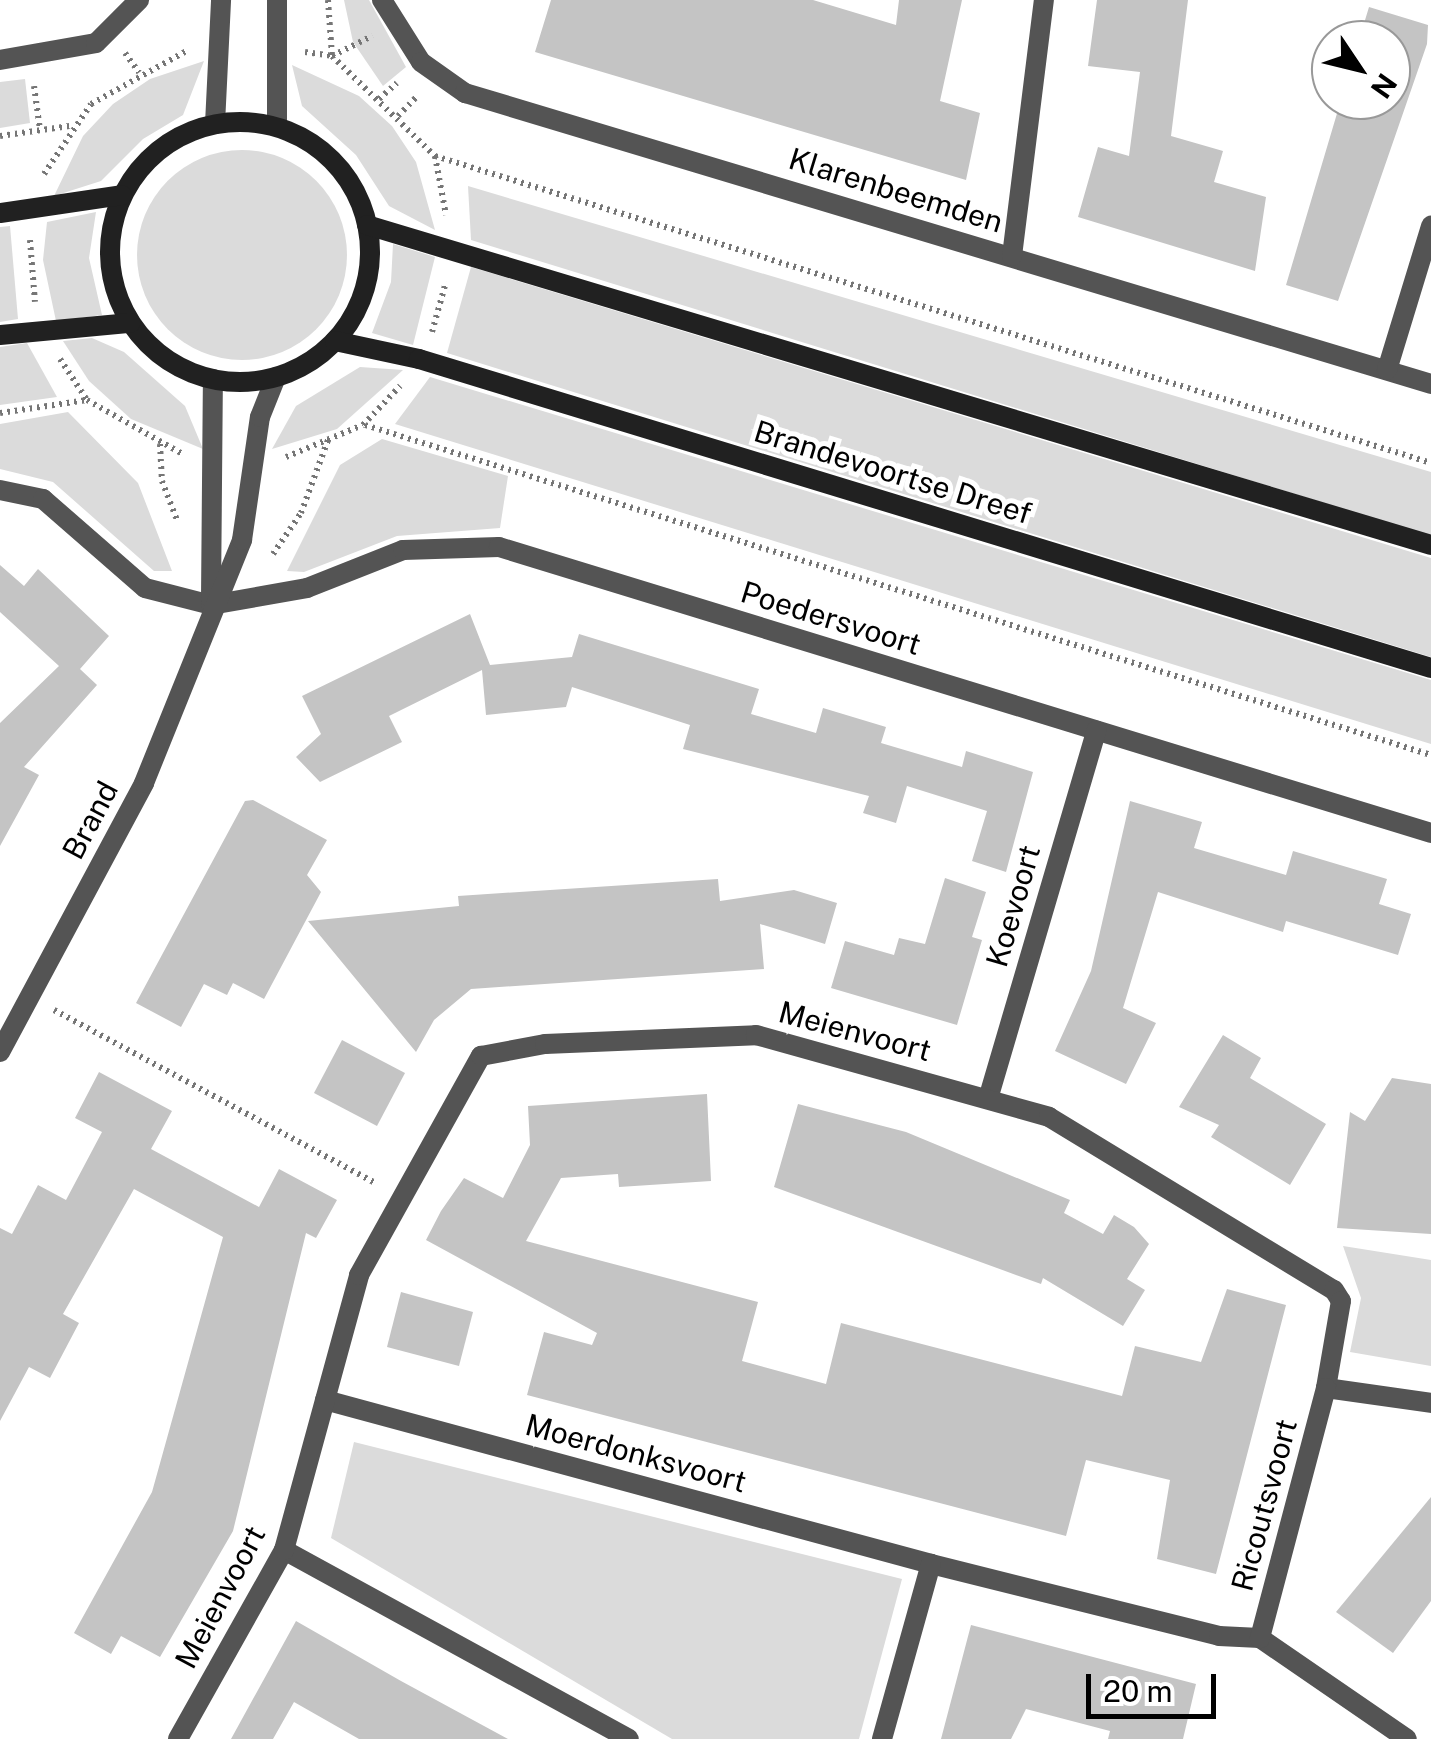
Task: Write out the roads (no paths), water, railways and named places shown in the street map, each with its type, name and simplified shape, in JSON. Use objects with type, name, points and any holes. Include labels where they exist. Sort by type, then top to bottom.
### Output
[{"type":"main road","points":[[215,124],[277,126],[329,158],[350,181],[368,225],[362,293],[335,340],[276,377],[213,380],[167,358],[130,323],[112,268],[122,195],[145,162],[215,124]]},
{"type":"main road","points":[[0,213],[122,195]]},
{"type":"main road","points":[[368,225],[1431,545]]},
{"type":"main road","points":[[0,334],[130,323]]},
{"type":"main road","name":"Brandevoortse Dreef","points":[[335,340],[419,359],[1431,668]]},
{"type":"street","points":[[0,60],[96,43],[139,0]]},
{"type":"street","points":[[215,124],[221,0]]},
{"type":"street","points":[[276,0],[277,126]]},
{"type":"street","name":"Klarenbeemden","points":[[382,0],[392,24],[435,76],[465,93],[1431,384]]},
{"type":"street","points":[[1012,256],[1044,0]]},
{"type":"street","points":[[1387,370],[1431,226]]},
{"type":"street","name":"Brand","points":[[0,1052],[144,783],[210,605],[242,540],[260,417],[276,377]]},
{"type":"street","name":"Brand","points":[[210,605],[213,380]]},
{"type":"street","points":[[0,490],[43,499],[145,588],[210,605]]},
{"type":"street","name":"Poedersvoort","points":[[210,605],[307,588],[403,550],[499,547],[1431,833]]},
{"type":"street","name":"Koevoort","points":[[988,1098],[1096,731]]},
{"type":"street","name":"Meienvoort","points":[[178,1739],[284,1550],[359,1275],[481,1056],[544,1044],[756,1035],[1049,1117],[1325,1282]]},
{"type":"street","name":"Ricoutsvoort","points":[[1260,1638],[1326,1388],[1341,1301],[1325,1282]]},
{"type":"street","name":"Ricoutsvoort","points":[[1326,1388],[1431,1404]]},
{"type":"street","name":"Moerdonksvoort","points":[[324,1400],[932,1564],[1219,1636],[1260,1638],[1407,1739]]},
{"type":"street","points":[[284,1550],[629,1739]]},
{"type":"street","points":[[882,1739],[932,1564]]}]
